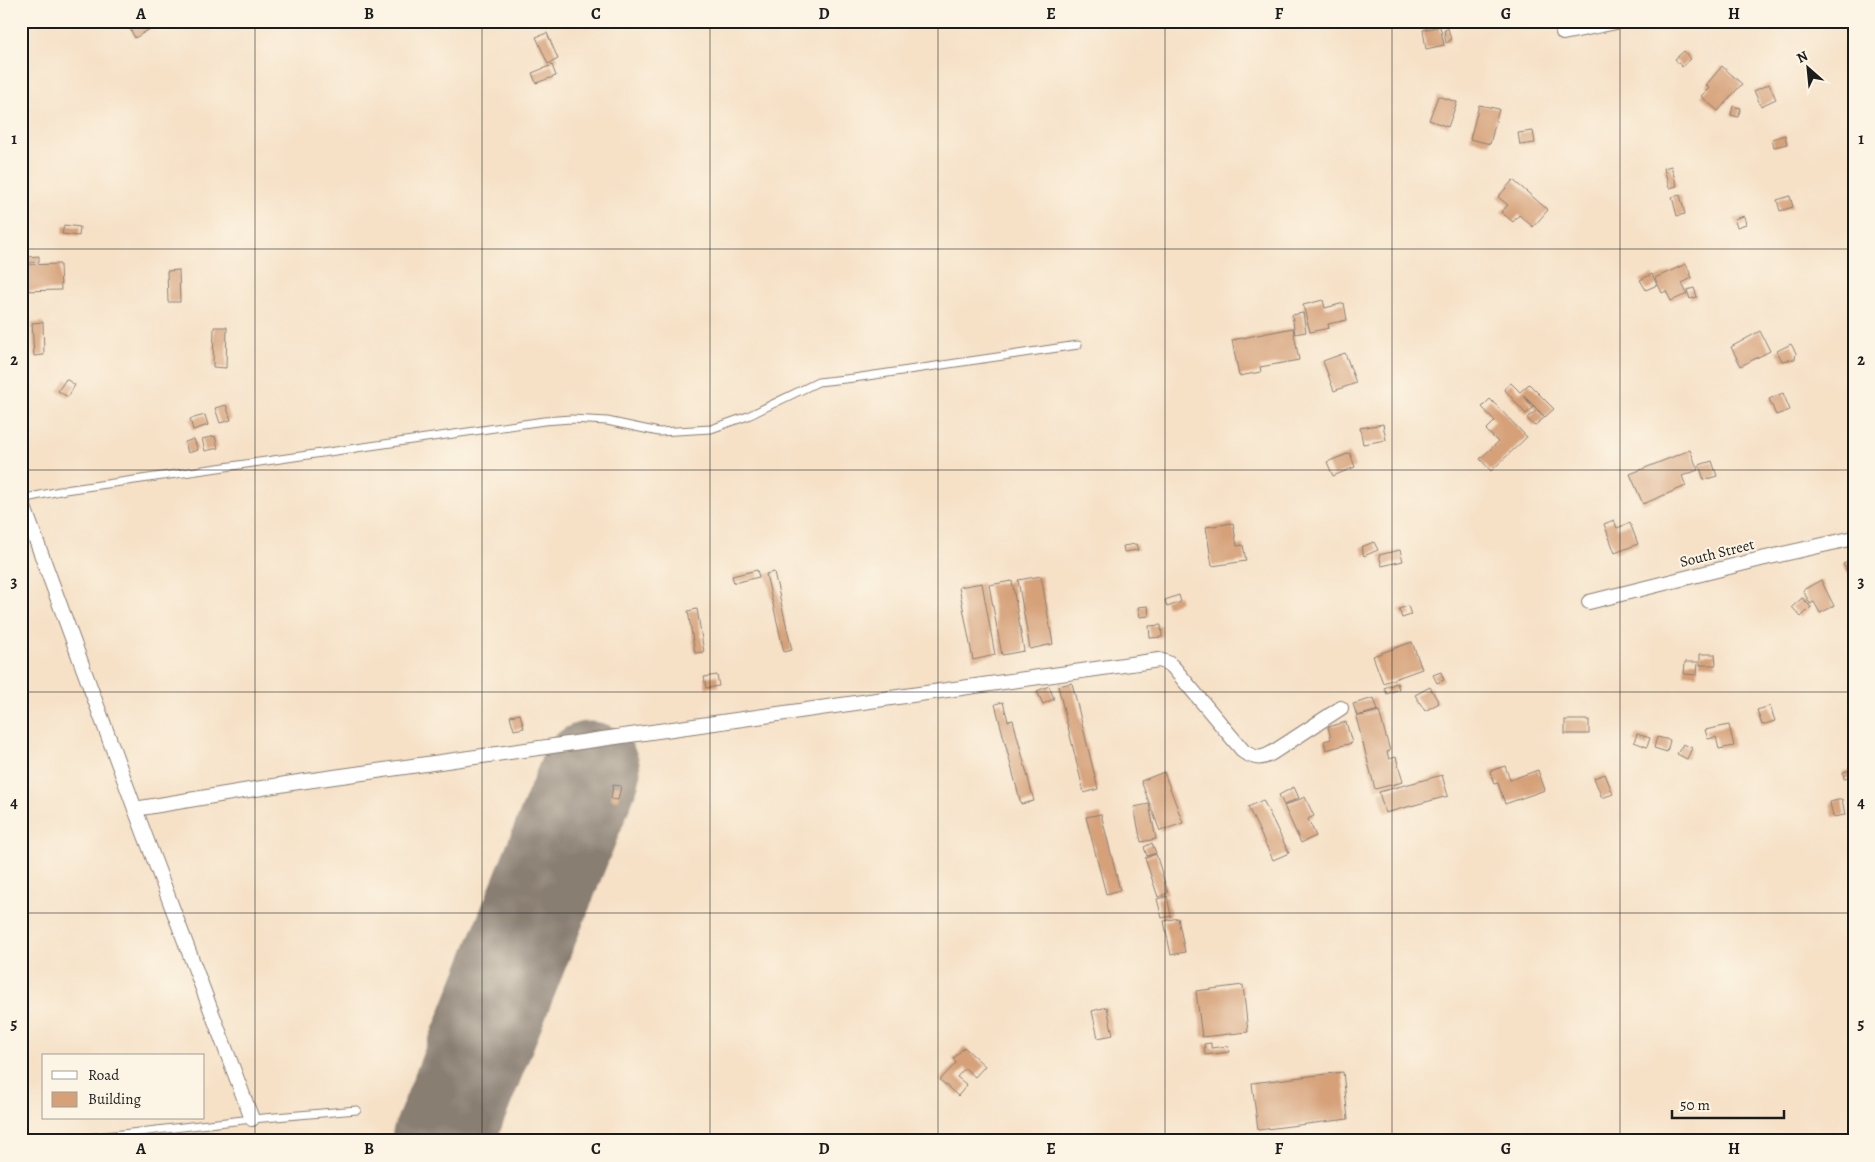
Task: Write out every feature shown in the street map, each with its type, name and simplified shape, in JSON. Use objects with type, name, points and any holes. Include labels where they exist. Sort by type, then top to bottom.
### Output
[{"type":"street","points":[[1563,33],[1621,21]]},
{"type":"street","points":[[21,499],[252,1119]]},
{"type":"street","name":"South Street","points":[[1589,602],[1854,538]]},
{"type":"street","points":[[135,809],[311,780],[1159,660],[1173,667],[1244,752],[1256,758],[1263,758],[1272,753],[1341,708]]},
{"type":"lane","points":[[21,499],[75,489],[544,421],[571,419],[607,421],[659,432],[711,429],[748,416],[818,382],[1078,346]]},
{"type":"lane","points":[[61,1141],[252,1119],[357,1110]]},
{"type":"building","points":[[126,21],[150,21],[153,27],[135,38]]},
{"type":"building","points":[[1440,26],[1444,45],[1426,49],[1423,30]]},
{"type":"building","points":[[1448,28],[1451,40],[1446,43],[1444,31]]},
{"type":"building","points":[[547,33],[558,59],[548,64],[536,37]]},
{"type":"building","points":[[1684,51],[1691,59],[1682,67],[1675,59]]},
{"type":"building","points":[[552,65],[556,76],[536,83],[532,73]]},
{"type":"building","points":[[1722,66],[1742,84],[1718,111],[1701,96],[1709,88],[1706,85]]},
{"type":"building","points":[[1769,84],[1776,99],[1761,106],[1754,91]]},
{"type":"building","points":[[1438,96],[1457,102],[1448,127],[1429,120]]},
{"type":"building","points":[[1479,105],[1499,109],[1490,144],[1470,139]]},
{"type":"building","points":[[1733,106],[1741,108],[1738,117],[1731,115]]},
{"type":"building","points":[[1533,131],[1535,143],[1520,145],[1518,133]]},
{"type":"building","points":[[1785,135],[1787,144],[1774,147],[1772,139]]},
{"type":"building","points":[[1671,166],[1677,186],[1669,188],[1664,168]]},
{"type":"building","points":[[1513,180],[1548,210],[1533,227],[1519,215],[1513,222],[1501,212],[1508,205],[1498,197]]},
{"type":"building","points":[[1680,195],[1685,214],[1677,216],[1672,197]]},
{"type":"building","points":[[1790,196],[1793,207],[1780,211],[1777,200]]},
{"type":"building","points":[[1744,216],[1746,224],[1737,227],[1734,219]]},
{"type":"building","points":[[64,225],[80,227],[79,236],[62,234]]},
{"type":"building","points":[[39,256],[39,262],[28,263],[28,257]]},
{"type":"building","points":[[60,264],[61,290],[21,291],[21,265]]},
{"type":"building","points":[[1686,264],[1692,278],[1682,283],[1687,294],[1671,301],[1666,291],[1662,293],[1655,278]]},
{"type":"building","points":[[179,270],[180,302],[168,302],[167,271]]},
{"type":"building","points":[[1652,274],[1657,285],[1646,290],[1640,280]]},
{"type":"building","points":[[1694,288],[1697,297],[1690,299],[1687,290]]},
{"type":"building","points":[[1323,300],[1325,308],[1344,303],[1347,320],[1328,324],[1329,328],[1310,332],[1303,305]]},
{"type":"building","points":[[1303,313],[1306,332],[1295,334],[1292,315]]},
{"type":"building","points":[[43,322],[44,355],[34,356],[32,323]]},
{"type":"building","points":[[214,327],[227,327],[226,368],[213,367]]},
{"type":"building","points":[[1293,328],[1299,360],[1260,367],[1261,372],[1239,376],[1232,340]]},
{"type":"building","points":[[1760,331],[1770,351],[1741,366],[1731,347]]},
{"type":"building","points":[[1791,344],[1796,353],[1795,359],[1782,361],[1777,351]]},
{"type":"building","points":[[1345,353],[1356,383],[1334,391],[1323,361]]},
{"type":"building","points":[[66,379],[75,385],[68,397],[58,391]]},
{"type":"building","points":[[1511,383],[1520,392],[1529,384],[1554,409],[1545,417],[1524,396],[1533,408],[1526,414],[1504,389]]},
{"type":"building","points":[[1783,393],[1790,410],[1776,415],[1769,399]]},
{"type":"building","points":[[1490,399],[1527,437],[1491,471],[1480,459],[1498,442],[1486,430],[1495,421],[1482,407]]},
{"type":"building","points":[[226,405],[231,420],[220,423],[215,408]]},
{"type":"building","points":[[1537,410],[1544,418],[1534,426],[1527,418]]},
{"type":"building","points":[[205,415],[208,425],[193,430],[190,419]]},
{"type":"building","points":[[1383,424],[1386,440],[1363,444],[1360,428]]},
{"type":"building","points":[[215,436],[218,448],[205,451],[202,439]]},
{"type":"building","points":[[194,439],[198,450],[188,453],[185,442]]},
{"type":"building","points":[[1690,450],[1698,470],[1682,476],[1686,486],[1643,504],[1630,474]]},
{"type":"building","points":[[1350,453],[1355,467],[1333,476],[1327,462]]},
{"type":"building","points":[[1712,461],[1717,476],[1704,480],[1699,465]]},
{"type":"building","points":[[1614,520],[1617,528],[1630,523],[1638,544],[1615,553],[1604,524]]},
{"type":"building","points":[[1233,523],[1237,546],[1243,545],[1246,561],[1212,566],[1206,527]]},
{"type":"building","points":[[1374,542],[1378,550],[1364,556],[1361,547]]},
{"type":"building","points":[[1136,544],[1138,550],[1124,552],[1123,546]]},
{"type":"building","points":[[1400,550],[1403,561],[1382,566],[1379,555]]},
{"type":"building","points":[[1854,559],[1854,575],[1850,577],[1843,564]]},
{"type":"building","points":[[757,570],[759,577],[734,583],[732,576]]},
{"type":"building","points":[[774,572],[792,650],[784,652],[766,574]]},
{"type":"building","points":[[1041,576],[1053,644],[1030,649],[1018,580]]},
{"type":"building","points":[[1821,580],[1834,606],[1820,613],[1814,602],[1810,604],[1803,590]]},
{"type":"building","points":[[1012,581],[1024,651],[1002,655],[989,585]]},
{"type":"building","points":[[982,583],[995,655],[973,660],[959,587]]},
{"type":"building","points":[[1179,595],[1181,602],[1167,607],[1165,600]]},
{"type":"building","points":[[1802,598],[1811,607],[1801,617],[1792,607]]},
{"type":"building","points":[[1148,606],[1149,616],[1140,617],[1138,607]]},
{"type":"building","points":[[1408,606],[1411,615],[1402,618],[1399,609]]},
{"type":"building","points":[[697,609],[704,652],[695,653],[688,611]]},
{"type":"building","points":[[1161,625],[1162,637],[1150,638],[1149,626]]},
{"type":"building","points":[[1412,642],[1422,669],[1383,683],[1373,656]]},
{"type":"building","points":[[1700,654],[1715,654],[1716,665],[1700,665]]},
{"type":"building","points":[[1685,662],[1698,662],[1697,675],[1684,674]]},
{"type":"building","points":[[1441,672],[1444,680],[1437,683],[1433,675]]},
{"type":"building","points":[[717,675],[719,686],[706,688],[704,677]]},
{"type":"building","points":[[1072,683],[1098,789],[1084,793],[1058,686]]},
{"type":"building","points":[[1397,683],[1399,689],[1387,694],[1384,688]]},
{"type":"building","points":[[1049,686],[1054,699],[1043,704],[1037,691]]},
{"type":"building","points":[[1430,687],[1439,703],[1425,711],[1415,695]]},
{"type":"building","points":[[1374,698],[1378,710],[1357,716],[1353,704]]},
{"type":"building","points":[[1003,702],[1008,721],[1013,720],[1034,801],[1021,804],[995,704]]},
{"type":"building","points":[[1770,706],[1775,721],[1762,725],[1757,710]]},
{"type":"building","points":[[1379,711],[1390,751],[1387,752],[1389,759],[1396,757],[1403,782],[1375,789],[1356,717]]},
{"type":"building","points":[[520,714],[524,728],[514,730],[510,716]]},
{"type":"building","points":[[1565,720],[1589,720],[1589,734],[1565,734]]},
{"type":"building","points":[[1346,722],[1352,743],[1326,750],[1324,741],[1331,739],[1328,727]]},
{"type":"building","points":[[1729,725],[1734,746],[1719,749],[1716,737],[1708,739],[1705,730]]},
{"type":"building","points":[[1637,734],[1650,738],[1647,747],[1634,742]]},
{"type":"building","points":[[1657,737],[1670,740],[1667,752],[1654,748]]},
{"type":"building","points":[[1683,744],[1692,748],[1687,759],[1677,754]]},
{"type":"building","points":[[1505,766],[1510,780],[1538,770],[1545,790],[1505,804],[1498,783],[1494,784],[1490,771]]},
{"type":"building","points":[[1854,769],[1854,777],[1844,779],[1843,772]]},
{"type":"building","points":[[1164,772],[1183,823],[1160,831],[1141,781]]},
{"type":"building","points":[[1605,774],[1613,794],[1602,798],[1594,778]]},
{"type":"building","points":[[1442,775],[1448,796],[1385,813],[1379,792]]},
{"type":"building","points":[[613,785],[621,786],[618,800],[611,799]]},
{"type":"building","points":[[1294,787],[1299,798],[1284,805],[1279,795]]},
{"type":"building","points":[[1305,797],[1314,816],[1308,819],[1316,836],[1301,843],[1284,806]]},
{"type":"building","points":[[1842,799],[1845,815],[1833,817],[1830,802]]},
{"type":"building","points":[[1263,800],[1289,853],[1273,860],[1248,807]]},
{"type":"building","points":[[1149,804],[1156,839],[1141,842],[1134,807]]},
{"type":"building","points":[[1101,814],[1120,890],[1106,894],[1086,817]]},
{"type":"building","points":[[1152,843],[1156,853],[1147,856],[1144,847]]},
{"type":"building","points":[[1156,854],[1168,893],[1158,897],[1145,858]]},
{"type":"building","points":[[1167,896],[1171,916],[1162,918],[1157,899]]},
{"type":"building","points":[[1178,918],[1185,952],[1171,955],[1164,921]]},
{"type":"building","points":[[1243,985],[1248,1032],[1202,1037],[1196,991]]},
{"type":"building","points":[[1107,1007],[1113,1035],[1098,1038],[1092,1011]]},
{"type":"building","points":[[1211,1043],[1211,1048],[1228,1046],[1229,1052],[1205,1055],[1204,1044]]},
{"type":"building","points":[[964,1047],[985,1066],[975,1077],[965,1068],[957,1077],[967,1085],[958,1096],[940,1080],[956,1063],[953,1059]]},
{"type":"building","points":[[1343,1072],[1348,1119],[1258,1130],[1252,1083]]},
{"type":"runway","points":[[442,1141],[590,772]]}]
